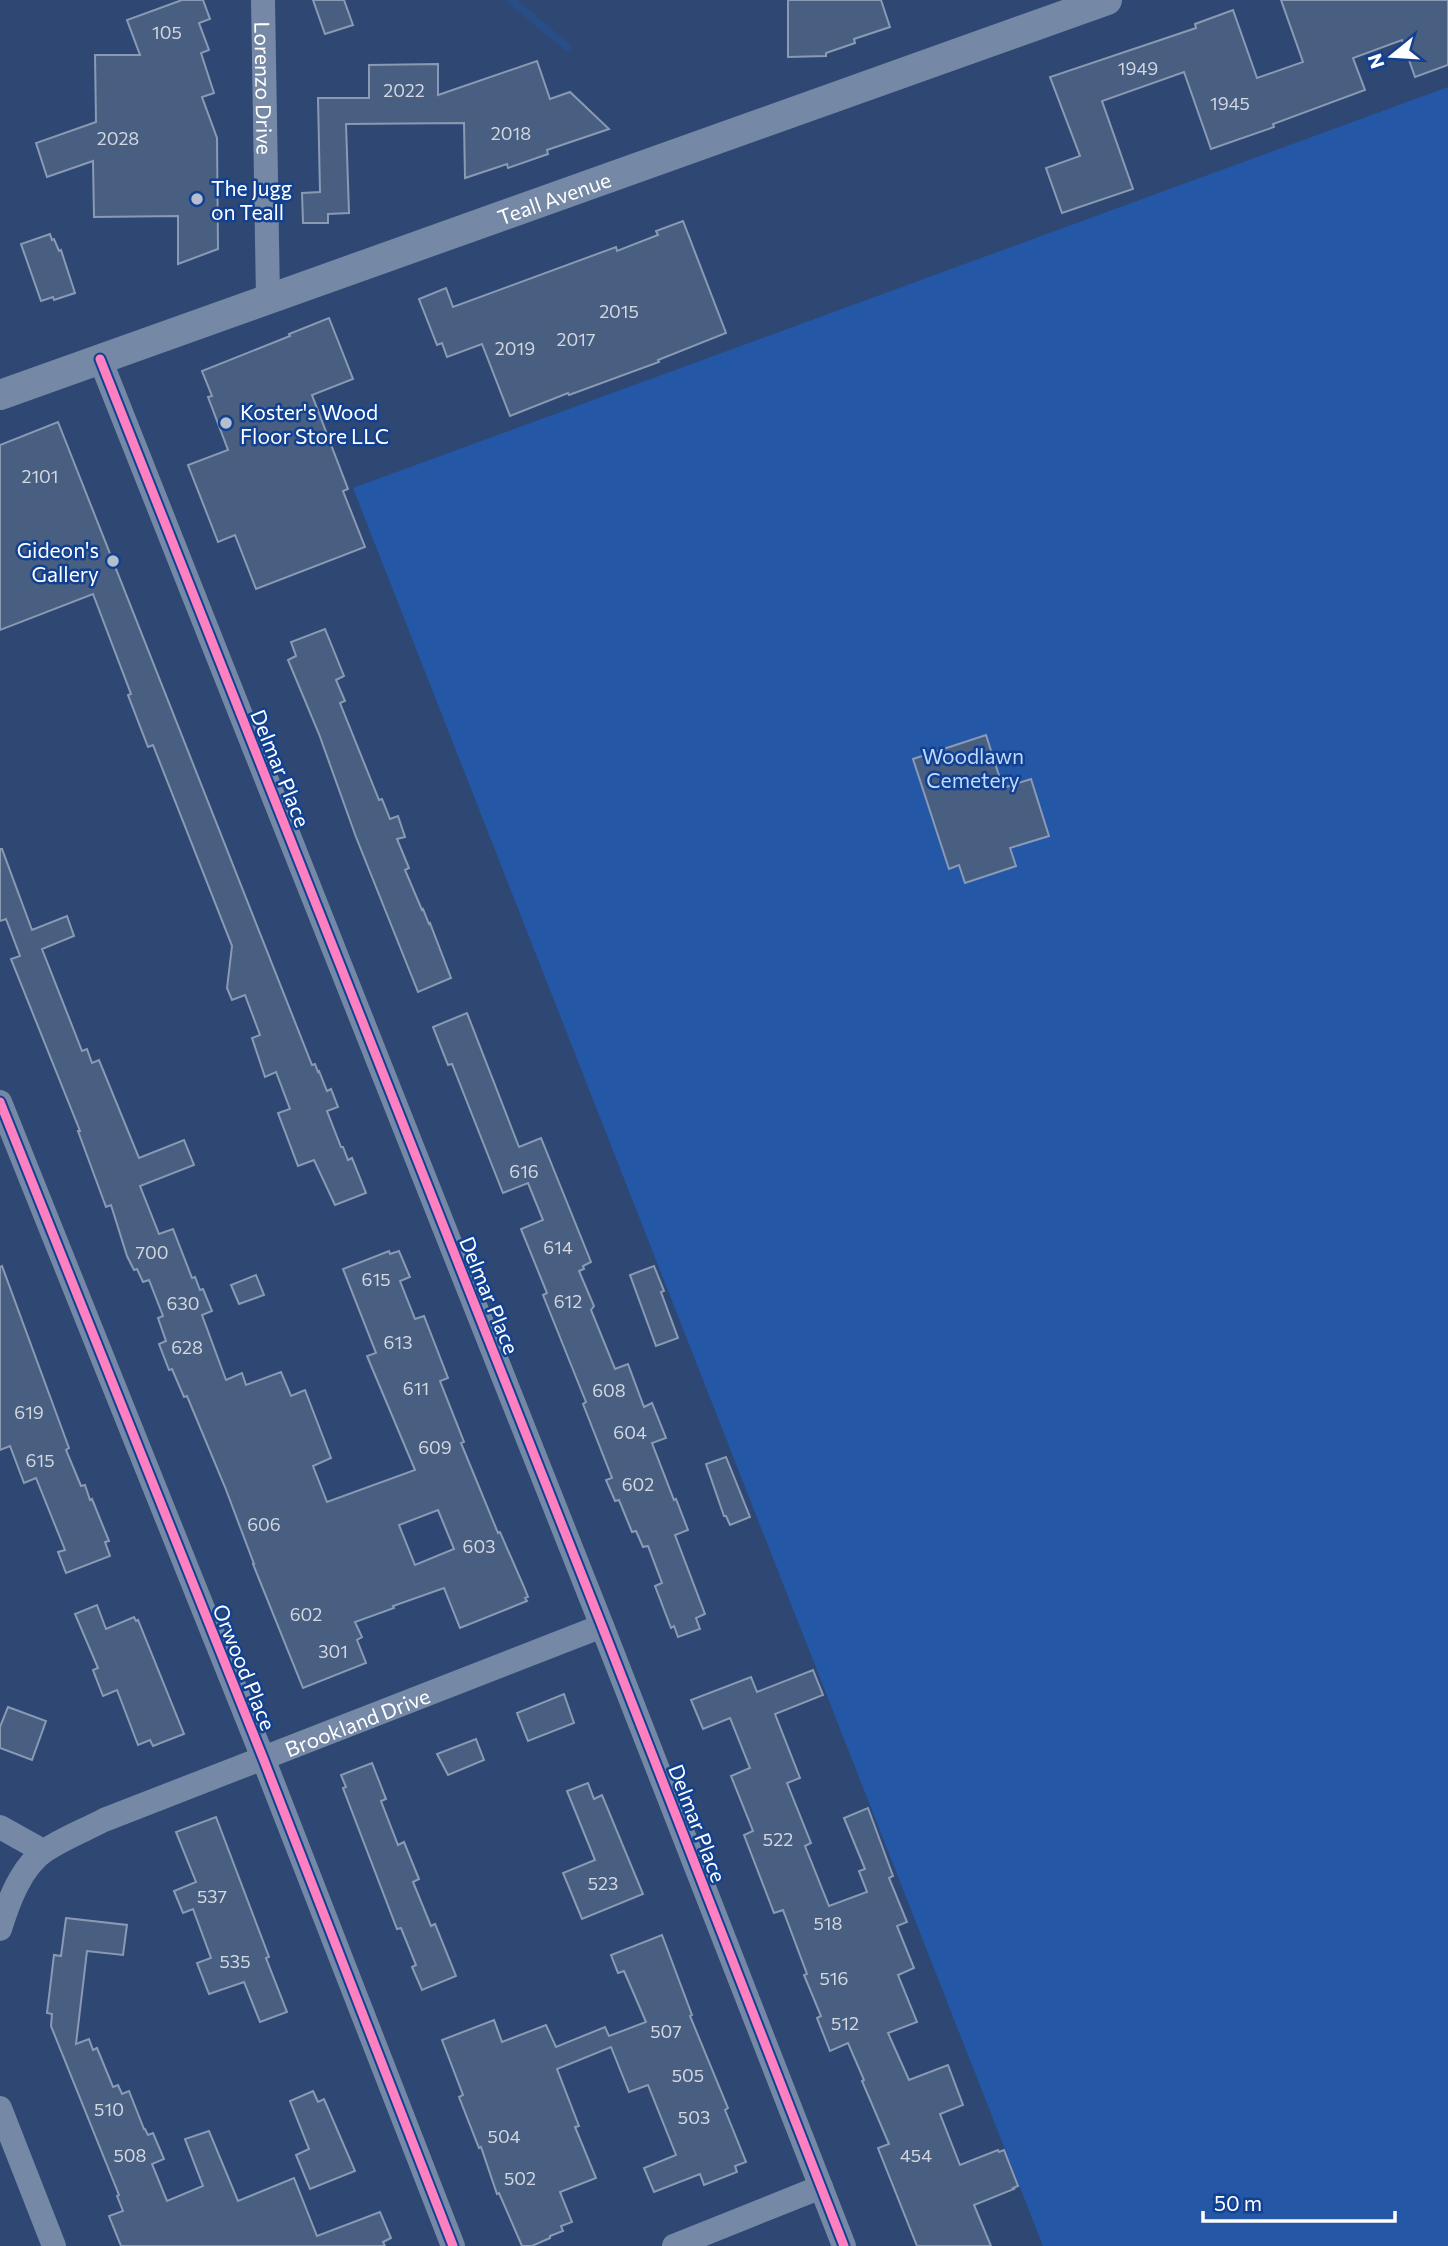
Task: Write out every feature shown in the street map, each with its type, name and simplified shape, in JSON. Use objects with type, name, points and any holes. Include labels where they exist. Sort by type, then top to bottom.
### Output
[{"type":"street","name":"Lorenzo Drive","points":[[263,0],[268,299]]},
{"type":"street","name":"Teall Avenue","points":[[0,396],[1107,0]]},
{"type":"street","name":"Delmar Place","points":[[100,359],[602,1626],[844,2246]]},
{"type":"street","name":"Orwood Place","points":[[0,1102],[453,2246]]},
{"type":"street","name":"Brookland Drive","points":[[43,1851],[104,1820],[602,1626]]},
{"type":"street","points":[[0,1827],[43,1851],[20,1878],[0,1929]]},
{"type":"street","points":[[0,2108],[54,2246]]},
{"type":"street","points":[[674,2246],[821,2187]]},
{"type":"green space","name":"Woodlawn Cemetery","points":[[1448,87],[1448,2246],[1043,2246],[353,488]]},
{"type":"building","points":[[182,0],[203,0],[210,19],[199,23],[209,50],[201,53],[214,93],[202,97],[217,138],[218,249],[178,264],[178,216],[94,217],[93,161],[47,177],[36,143],[96,122],[95,55],[140,55],[127,20]]},
{"type":"building","points":[[313,0],[344,0],[353,25],[325,34]]},
{"type":"building","points":[[788,0],[881,0],[890,27],[854,39],[855,43],[826,53],[826,56],[788,57]]},
{"type":"building","points":[[1281,0],[1448,0],[1448,65],[1415,77],[1402,40],[1353,58],[1365,90],[1211,149],[1184,72],[1102,101],[1133,189],[1062,213],[1046,168],[1080,156],[1050,77],[1196,28],[1195,24],[1233,10],[1257,78],[1303,62]]},
{"type":"building","points":[[537,61],[550,99],[570,92],[609,129],[547,150],[548,154],[508,168],[507,164],[465,178],[464,123],[346,124],[349,213],[328,214],[328,223],[303,223],[302,193],[320,192],[318,98],[369,98],[369,65],[438,64],[438,95]]},
{"type":"building","points":[[683,221],[726,333],[658,360],[659,362],[510,416],[482,344],[447,357],[442,343],[437,345],[419,299],[446,288],[453,307],[616,247],[617,251],[658,235],[656,231]]},
{"type":"building","points":[[50,234],[59,251],[61,250],[75,293],[41,301],[21,244]]},
{"type":"building","points":[[329,318],[353,379],[312,395],[348,489],[343,491],[365,547],[256,589],[235,535],[218,542],[188,465],[228,450],[208,397],[212,396],[202,371]]},
{"type":"building","points":[[58,422],[312,1065],[315,1064],[327,1091],[331,1089],[338,1107],[327,1111],[341,1147],[348,1160],[352,1158],[366,1193],[335,1205],[314,1160],[298,1166],[278,1113],[290,1109],[276,1072],[265,1077],[252,1038],[260,1035],[245,995],[232,1000],[227,988],[232,946],[153,745],[148,747],[93,594],[0,630],[0,445]]},
{"type":"building","points":[[325,629],[344,676],[336,680],[345,701],[340,703],[379,800],[382,799],[390,819],[398,816],[405,837],[397,839],[409,868],[405,870],[430,923],[451,978],[418,992],[288,660],[296,656],[291,642]]},
{"type":"building","points":[[986,735],[1003,788],[1031,779],[1049,836],[1010,848],[1016,866],[965,883],[959,865],[949,869],[913,759]]},
{"type":"building","points":[[2,849],[32,930],[67,916],[74,936],[42,949],[82,1051],[87,1049],[92,1063],[99,1060],[139,1158],[184,1140],[194,1165],[140,1186],[159,1234],[173,1229],[192,1278],[195,1277],[200,1290],[203,1289],[212,1311],[202,1315],[226,1380],[242,1373],[246,1385],[281,1372],[291,1396],[305,1390],[331,1458],[313,1466],[327,1502],[415,1470],[367,1356],[376,1353],[343,1269],[389,1251],[390,1254],[399,1251],[410,1277],[400,1281],[415,1319],[424,1316],[448,1378],[440,1381],[464,1442],[461,1443],[498,1533],[500,1532],[524,1587],[527,1601],[460,1628],[444,1588],[393,1606],[394,1608],[355,1622],[362,1637],[357,1640],[366,1663],[303,1688],[187,1396],[184,1397],[172,1369],[169,1370],[159,1344],[166,1341],[158,1318],[163,1316],[149,1280],[143,1282],[127,1256],[111,1205],[106,1207],[80,1131],[11,959],[20,956],[6,919],[0,921]],"holes":[[[438,1510],[454,1549],[415,1565],[399,1525]]]},
{"type":"building","points":[[467,1013],[519,1147],[541,1138],[591,1262],[579,1271],[594,1306],[591,1310],[615,1369],[628,1364],[644,1407],[652,1403],[666,1438],[652,1443],[688,1530],[675,1535],[705,1614],[696,1618],[700,1629],[678,1637],[674,1626],[671,1628],[655,1586],[662,1583],[648,1546],[643,1547],[636,1531],[632,1532],[619,1500],[615,1501],[606,1480],[612,1478],[583,1404],[586,1402],[543,1295],[547,1293],[521,1229],[543,1220],[528,1183],[503,1193],[452,1064],[448,1065],[433,1027]]},
{"type":"building","points":[[2,1266],[69,1448],[66,1450],[81,1486],[85,1485],[90,1500],[92,1499],[109,1541],[105,1542],[110,1556],[66,1573],[58,1552],[65,1550],[36,1478],[24,1483],[10,1446],[0,1450]]},
{"type":"building","points":[[654,1266],[678,1338],[656,1346],[630,1275]]},
{"type":"building","points":[[256,1275],[264,1295],[239,1304],[231,1285]]},
{"type":"building","points":[[726,1457],[750,1517],[730,1525],[724,1516],[706,1464]]},
{"type":"building","points":[[97,1605],[106,1629],[134,1617],[138,1620],[184,1734],[153,1746],[150,1740],[138,1745],[117,1690],[103,1696],[93,1670],[98,1668],[75,1614]]},
{"type":"building","points":[[813,1670],[823,1695],[775,1714],[800,1778],[787,1783],[811,1843],[805,1846],[829,1906],[867,1892],[859,1871],[865,1869],[844,1818],[868,1808],[893,1876],[889,1878],[907,1922],[897,1926],[914,1968],[898,1975],[917,2022],[888,2033],[909,2080],[948,2065],[963,2105],[940,2114],[960,2165],[1004,2150],[1018,2186],[974,2205],[991,2246],[917,2246],[878,2148],[889,2144],[862,2081],[864,2080],[848,2043],[830,2051],[817,2018],[821,2016],[804,1975],[807,1974],[783,1910],[774,1913],[744,1835],[753,1831],[731,1776],[750,1768],[730,1718],[703,1729],[691,1700],[751,1677],[757,1692]]},
{"type":"building","points":[[564,1694],[574,1723],[528,1741],[517,1713]]},
{"type":"building","points":[[8,1707],[46,1721],[32,1760],[0,1748],[0,1727]]},
{"type":"building","points":[[476,1739],[484,1760],[448,1775],[437,1754]]},
{"type":"building","points":[[372,1763],[386,1799],[381,1801],[398,1845],[404,1842],[419,1879],[413,1882],[431,1926],[435,1924],[456,1976],[422,1990],[412,1967],[416,1965],[401,1928],[397,1929],[343,1788],[346,1787],[341,1775]]},
{"type":"building","points":[[588,1783],[594,1799],[602,1795],[643,1894],[582,1919],[563,1873],[595,1860],[567,1791]]},
{"type":"building","points":[[216,1817],[287,2012],[260,2022],[244,1982],[209,1994],[197,1963],[211,1958],[193,1909],[183,1913],[174,1891],[196,1882],[176,1832]]},
{"type":"building","points":[[66,1918],[127,1925],[123,1955],[87,1951],[76,2044],[89,2039],[93,2050],[97,2048],[113,2087],[118,2085],[122,2094],[129,2091],[144,2129],[148,2135],[153,2133],[164,2159],[152,2164],[167,2201],[203,2186],[185,2139],[209,2131],[238,2201],[294,2178],[317,2236],[380,2212],[391,2238],[383,2242],[385,2246],[121,2246],[109,2216],[123,2211],[117,2196],[119,2195],[51,2026],[52,2014],[47,2013],[54,1955],[61,1956]]},
{"type":"building","points":[[662,1935],[746,2162],[735,2166],[737,2172],[704,2185],[700,2174],[654,2192],[644,2168],[676,2155],[648,2085],[629,2092],[611,2047],[557,2069],[579,2126],[575,2127],[596,2178],[560,2192],[572,2222],[561,2226],[563,2231],[532,2246],[522,2246],[499,2193],[497,2194],[481,2147],[479,2148],[459,2097],[463,2095],[442,2040],[494,2020],[502,2042],[546,2025],[556,2047],[605,2027],[609,2036],[646,2022],[624,1971],[618,1973],[611,1955]]},
{"type":"building","points":[[313,2091],[318,2102],[324,2099],[355,2171],[310,2189],[296,2155],[309,2149],[290,2101]]},
{"type":"waterway","points":[[511,0],[567,47]]},
{"type":"cycle path","points":[[100,359],[602,1626],[844,2246]]},
{"type":"cycle path","points":[[0,1102],[263,1758],[453,2246]]},
{"type":"place","name":"The Jugg on Teall","points":[[197,199]]},
{"type":"place","name":"Koster's Wood Floor Store LLC","points":[[226,423]]},
{"type":"place","name":"Gideon's Gallery","points":[[113,561]]}]
